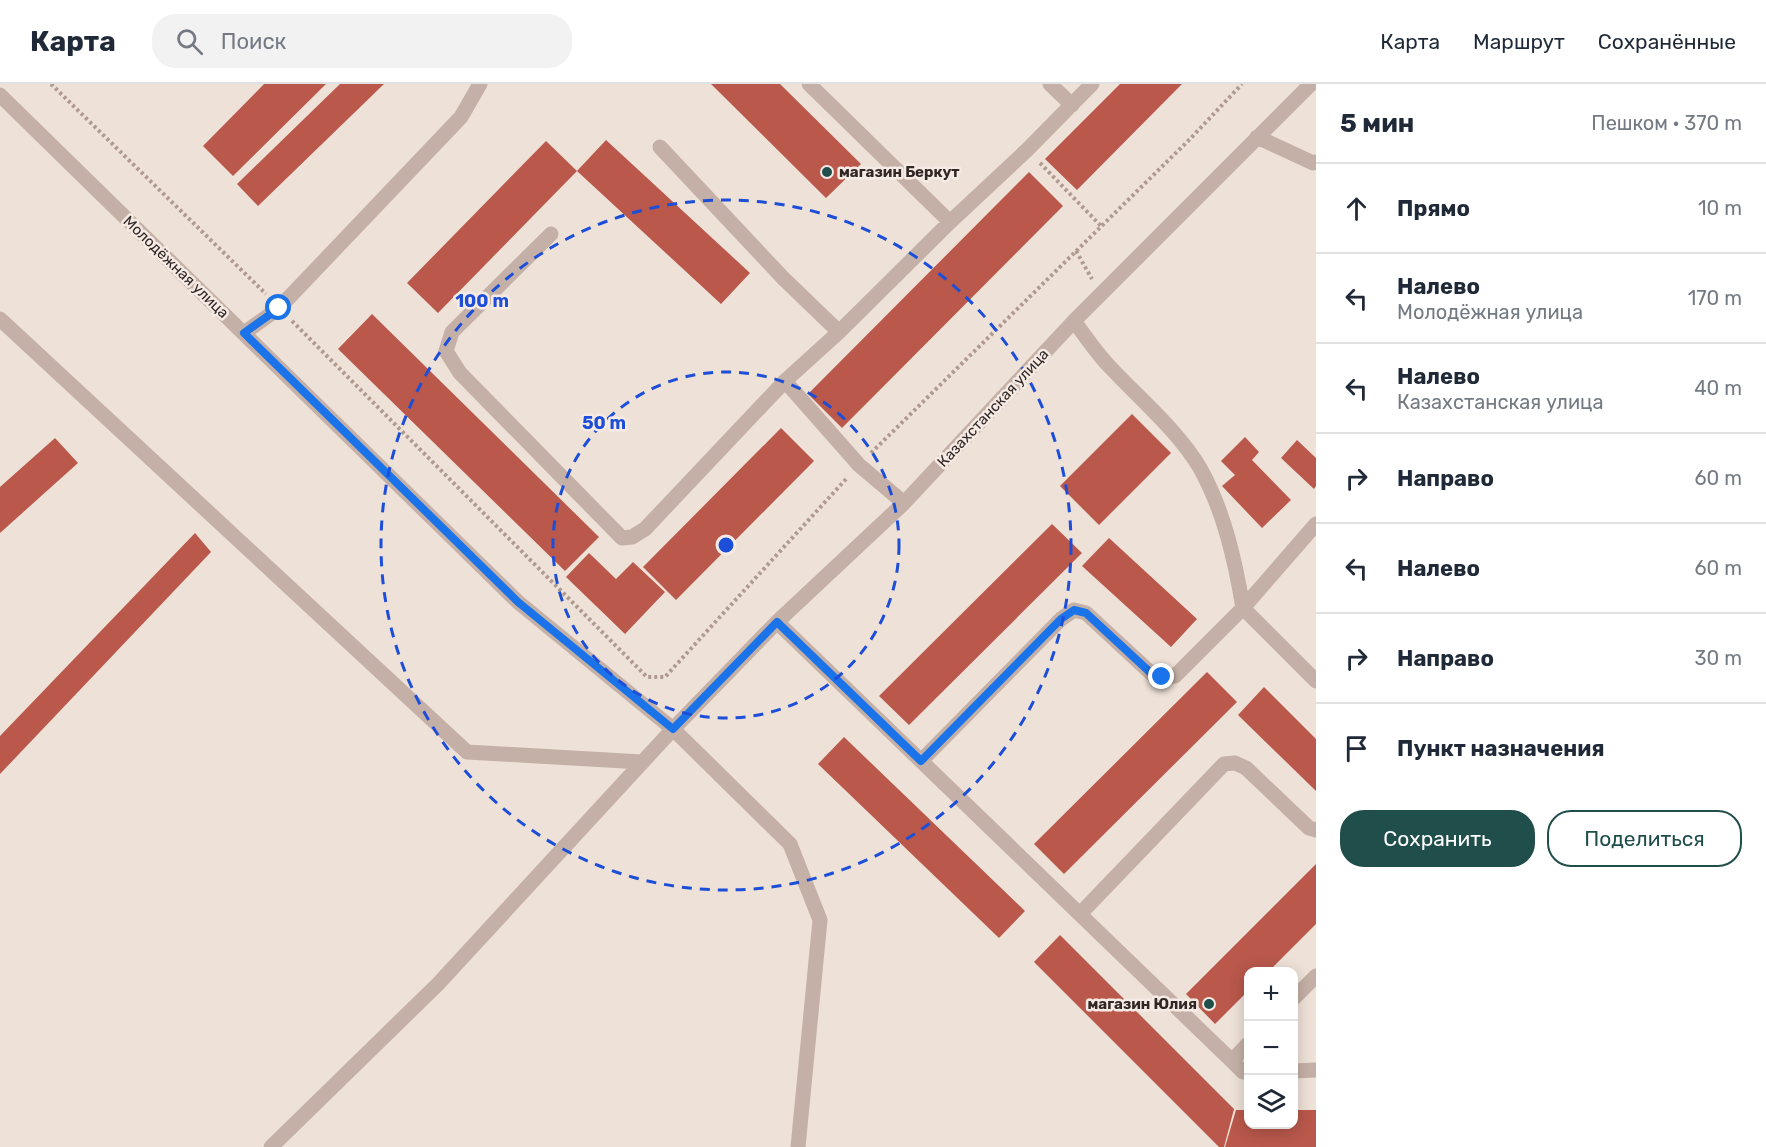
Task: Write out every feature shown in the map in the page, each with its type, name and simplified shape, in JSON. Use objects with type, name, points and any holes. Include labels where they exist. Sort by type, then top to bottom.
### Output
[{"type":"street","points":[[244,333],[279,308],[461,117],[480,84]]},
{"type":"street","points":[[809,84],[950,222]]},
{"type":"street","points":[[1050,84],[1072,105]]},
{"type":"street","points":[[551,234],[452,332],[446,351],[460,373],[622,538],[632,537],[645,529],[785,381],[839,332],[1092,84]]},
{"type":"street","name":"Казахстанская улица","points":[[271,1147],[438,984],[642,762],[777,622],[904,503],[1100,294],[1311,84]]},
{"type":"street","name":"Молодёжная улица","points":[[0,95],[518,602],[673,729],[790,844],[820,920],[798,1147]]},
{"type":"street","points":[[1257,137],[1313,163],[1316,162]]},
{"type":"street","points":[[660,147],[783,278],[839,332]]},
{"type":"street","points":[[0,319],[467,752],[642,762]]},
{"type":"street","points":[[1074,321],[1108,366],[1178,438],[1199,467],[1220,509],[1236,566],[1243,608],[1316,681]]},
{"type":"street","points":[[785,381],[859,465],[904,503]]},
{"type":"street","points":[[921,761],[1061,619],[1074,610],[1086,613],[1153,675],[1175,676],[1243,608],[1316,524]]},
{"type":"street","points":[[777,622],[1244,1072]]},
{"type":"street","points":[[1080,914],[1224,765],[1235,763],[1246,768],[1309,828],[1316,830]]},
{"type":"street","points":[[1298,993],[1316,976]]},
{"type":"street","points":[[1232,1061],[1244,1048]]},
{"type":"street","points":[[1298,1071],[1316,1070]]},
{"type":"path","points":[[51,84],[279,308]]},
{"type":"path","points":[[1027,150],[1101,226]]},
{"type":"path","points":[[1076,251],[1100,294]]},
{"type":"building","points":[[264,84],[326,84],[233,176],[203,146]]},
{"type":"building","points":[[340,84],[384,84],[258,206],[237,184]]},
{"type":"building","points":[[711,84],[780,84],[861,164],[826,198]]},
{"type":"building","points":[[1120,84],[1182,84],[1077,190],[1045,159]]},
{"type":"building","points":[[606,140],[750,273],[721,304],[577,171]]},
{"type":"building","points":[[546,141],[577,171],[438,313],[407,283]]},
{"type":"building","points":[[1029,172],[1063,206],[842,428],[808,394]]},
{"type":"building","points":[[372,314],[599,537],[565,571],[338,349]]},
{"type":"building","points":[[1132,414],[1171,453],[1099,525],[1060,486]]},
{"type":"building","points":[[781,428],[814,461],[676,600],[643,567]]},
{"type":"building","points":[[1245,437],[1259,452],[1252,460],[1291,500],[1262,528],[1222,486],[1235,475],[1221,461]]},
{"type":"building","points":[[55,438],[78,463],[0,533],[0,487]]},
{"type":"building","points":[[1297,440],[1316,458],[1316,486],[1314,489],[1281,458]]},
{"type":"building","points":[[1052,524],[1082,553],[909,725],[879,696]]},
{"type":"building","points":[[195,533],[211,552],[0,774],[0,736]]},
{"type":"building","points":[[1109,538],[1197,619],[1171,647],[1082,566]]},
{"type":"building","points":[[589,553],[616,579],[633,562],[665,592],[625,634],[566,577]]},
{"type":"building","points":[[1207,672],[1237,702],[1064,874],[1034,844]]},
{"type":"building","points":[[1264,687],[1316,739],[1316,791],[1238,715]]},
{"type":"building","points":[[844,737],[1025,911],[999,938],[818,764]]},
{"type":"building","points":[[1316,864],[1316,924],[1273,967],[1244,967],[1244,995],[1215,1024],[1186,994]]},
{"type":"building","points":[[1060,935],[1234,1109],[1224,1147],[1219,1147],[1034,962]]},
{"type":"building","points":[[1236,1110],[1244,1110],[1244,1129],[1298,1129],[1298,1110],[1316,1110],[1316,1147],[1225,1147]]},
{"type":"place","name":"магазин Беркут","points":[[827,172]]},
{"type":"place","name":"магазин Юлия","points":[[1209,1004]]},
{"type":"route","points":[[279,308],[244,333],[518,602],[673,729],[777,622],[921,761],[1061,619],[1074,610],[1086,613],[1153,675],[1162,677]]}]
